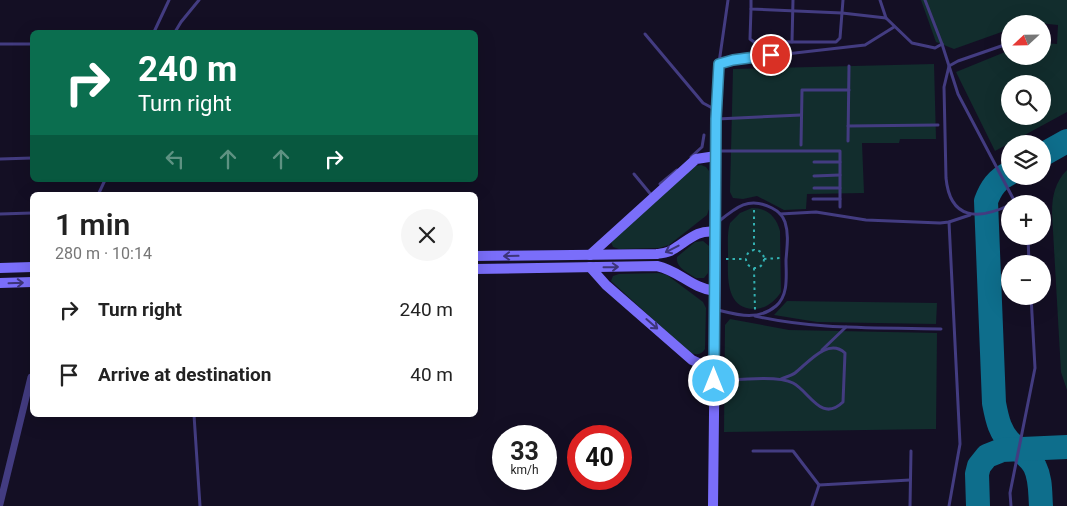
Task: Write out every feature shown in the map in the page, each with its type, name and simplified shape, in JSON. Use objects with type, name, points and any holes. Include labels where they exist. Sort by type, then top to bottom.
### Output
[{"type":"street","points":[[713,506],[716,119],[719,64]]},
{"type":"street","points":[[590,255],[696,159],[716,154]]},
{"type":"street","points":[[478,256],[656,254],[670,251],[696,234],[716,228]]},
{"type":"street","points":[[478,269],[657,266],[670,269],[704,290],[715,291]]},
{"type":"street","points":[[0,268],[30,267]]},
{"type":"street","points":[[590,268],[606,285],[692,360],[703,365],[714,366]]},
{"type":"street","points":[[0,283],[30,282]]},
{"type":"street","points":[[0,504],[30,381]]},
{"type":"lane","points":[[155,30],[169,0]]},
{"type":"lane","points":[[176,30],[199,0]]},
{"type":"lane","points":[[728,0],[719,64],[733,60],[865,45],[894,27]]},
{"type":"lane","points":[[751,0],[750,38],[754,42],[836,42],[840,38],[843,0]]},
{"type":"lane","points":[[792,42],[793,0]]},
{"type":"lane","points":[[880,0],[886,18],[912,43],[935,48],[942,44]]},
{"type":"lane","points":[[925,0],[958,94],[1008,195]]},
{"type":"lane","points":[[751,9],[886,18]]},
{"type":"lane","points":[[645,34],[703,103],[717,110]]},
{"type":"lane","points":[[0,44],[30,44]]},
{"type":"lane","points":[[970,215],[953,203],[948,192],[944,87],[949,66],[1001,46]]},
{"type":"lane","points":[[848,142],[849,66]]},
{"type":"lane","points":[[801,145],[802,90],[849,90]]},
{"type":"lane","points":[[716,119],[801,115]]},
{"type":"lane","points":[[848,126],[938,125]]},
{"type":"lane","points":[[660,184],[702,147],[704,135]]},
{"type":"lane","points":[[716,154],[840,151],[840,207]]},
{"type":"lane","points":[[0,159],[30,158]]},
{"type":"lane","points":[[814,162],[840,162]]},
{"type":"lane","points":[[634,174],[654,197]]},
{"type":"lane","points":[[814,176],[840,176]]},
{"type":"lane","points":[[814,188],[840,188]]},
{"type":"lane","points":[[814,199],[840,200]]},
{"type":"lane","points":[[716,228],[742,205],[754,202],[763,204],[780,214],[784,220],[787,232],[786,287],[782,299],[776,306],[755,316]]},
{"type":"lane","points":[[780,214],[816,212],[866,220],[940,223],[970,215],[987,214],[1001,209]]},
{"type":"lane","points":[[0,214],[30,214]]},
{"type":"lane","points":[[949,222],[960,444],[949,506]]},
{"type":"lane","points":[[1011,506],[1010,493],[1035,368],[1032,305]]},
{"type":"lane","points":[[715,309],[784,323],[813,326],[940,329]]},
{"type":"lane","points":[[781,379],[794,374],[846,327]]},
{"type":"lane","points":[[714,381],[781,379],[794,383],[816,404],[827,409],[837,408],[843,402],[845,353],[842,350],[832,348],[822,350]]},
{"type":"lane","points":[[194,417],[200,506]]},
{"type":"lane","points":[[753,451],[793,451],[819,485]]},
{"type":"lane","points":[[910,506],[911,451]]},
{"type":"lane","points":[[819,485],[910,480]]},
{"type":"lane","points":[[812,506],[819,485]]},
{"type":"path","points":[[754,202],[754,250]]},
{"type":"path","points":[[754,250],[762,253],[764,259],[762,264],[754,268],[748,265],[746,259],[749,252],[754,250]]},
{"type":"path","points":[[715,258],[746,259]]},
{"type":"path","points":[[764,259],[786,258]]},
{"type":"path","points":[[754,268],[755,316]]},
{"type":"green space","points":[[921,0],[1067,0],[1067,112],[1051,121],[1051,75],[1001,75],[1001,125],[1043,125],[1025,135],[1001,135],[1001,148],[995,151],[956,72],[1001,54],[1001,65],[1051,65],[1051,44],[1057,44],[1058,25],[1051,24],[1051,15],[1001,15],[1001,32],[954,49],[936,42]]},
{"type":"green space","points":[[934,64],[936,139],[900,139],[899,143],[862,143],[864,193],[807,194],[806,209],[784,210],[757,196],[743,199],[733,198],[730,192],[733,69]]},
{"type":"green space","points":[[701,165],[709,171],[709,209],[707,215],[669,245],[659,248],[619,249],[613,247],[611,242],[695,166]]},
{"type":"green space","points":[[1067,170],[1067,390],[1061,372],[1052,213],[1055,190]]},
{"type":"green space","points":[[752,208],[762,209],[770,214],[776,221],[780,231],[781,292],[770,304],[756,309],[746,308],[738,304],[733,297],[728,280],[728,231],[730,223],[740,213]]},
{"type":"green space","points":[[703,241],[709,246],[708,273],[704,278],[696,278],[680,267],[677,257],[695,242]]},
{"type":"green space","points":[[659,273],[667,275],[703,302],[706,308],[705,349],[700,353],[690,353],[611,281],[613,276],[619,274]]},
{"type":"green space","points":[[787,301],[937,303],[936,324],[817,322],[774,315]]},
{"type":"green space","points":[[730,319],[789,330],[937,333],[936,429],[724,432],[725,325]]},
{"type":"taxiway","points":[[1051,150],[1067,141]]},
{"type":"taxiway","points":[[1001,178],[995,184],[986,201],[994,403],[998,420],[1005,436],[1035,467],[1039,481],[1041,506]]},
{"type":"taxiway","points":[[978,506],[977,474],[979,466],[987,456],[1002,450],[1067,447]]},
{"type":"route","points":[[714,381],[716,119],[719,64],[733,60],[771,55]]}]
